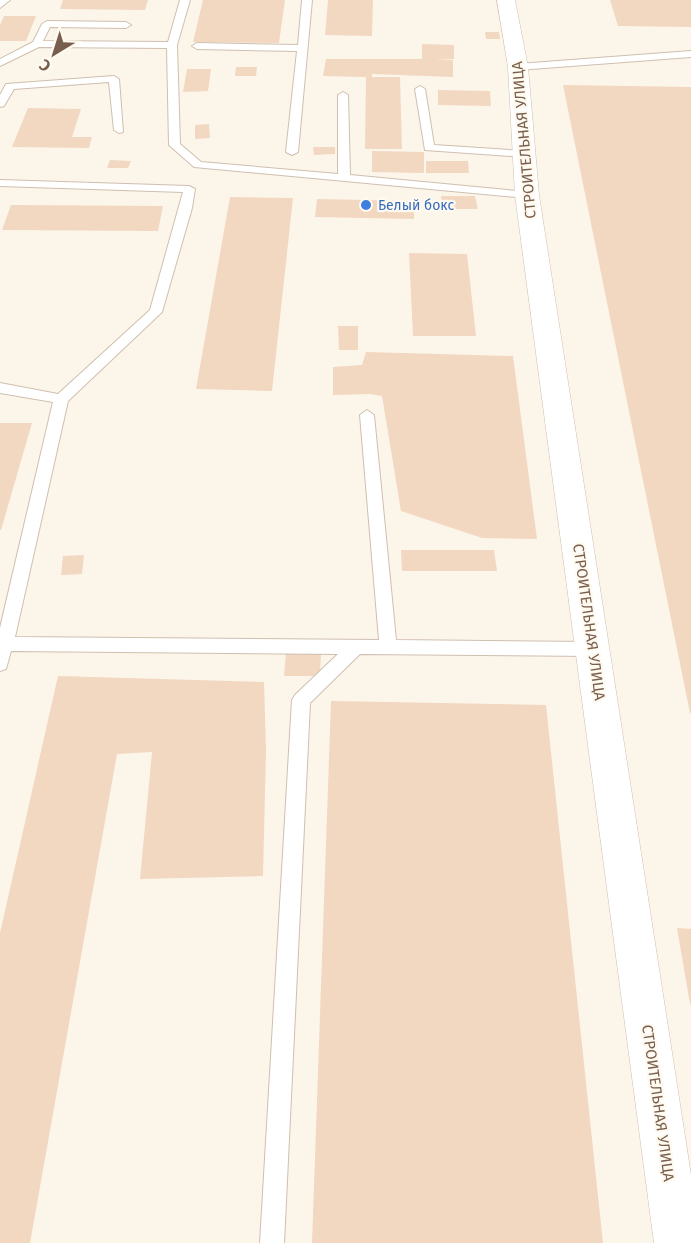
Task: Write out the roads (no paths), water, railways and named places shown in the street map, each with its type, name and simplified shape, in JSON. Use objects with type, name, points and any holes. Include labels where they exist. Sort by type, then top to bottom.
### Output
[{"type":"street","name":"СТРОИТЕЛЬНАЯ УЛИЦА","points":[[506,0],[518,67],[527,195],[678,1243]]},
{"type":"lane","points":[[0,6],[5,0]]},
{"type":"lane","points":[[185,0],[172,45],[175,145],[198,165],[527,195]]},
{"type":"lane","points":[[292,152],[307,0]]},
{"type":"lane","points":[[37,44],[47,24],[126,25]]},
{"type":"lane","points":[[0,63],[37,44],[172,45]]},
{"type":"lane","points":[[197,46],[302,48]]},
{"type":"lane","points":[[518,67],[691,54]]},
{"type":"lane","points":[[0,104],[5,83],[114,79],[119,130]]},
{"type":"lane","points":[[420,89],[429,148],[524,154]]},
{"type":"lane","points":[[343,94],[344,179]]},
{"type":"lane","points":[[0,183],[189,189],[186,208],[156,312],[61,399],[2,644],[0,664]]},
{"type":"lane","points":[[0,387],[61,399]]},
{"type":"lane","points":[[367,415],[388,647]]},
{"type":"lane","points":[[2,644],[593,649]]},
{"type":"lane","points":[[272,1243],[301,700],[356,647]]},
{"type":"place","name":"Белый бокс","points":[[366,205]]}]
